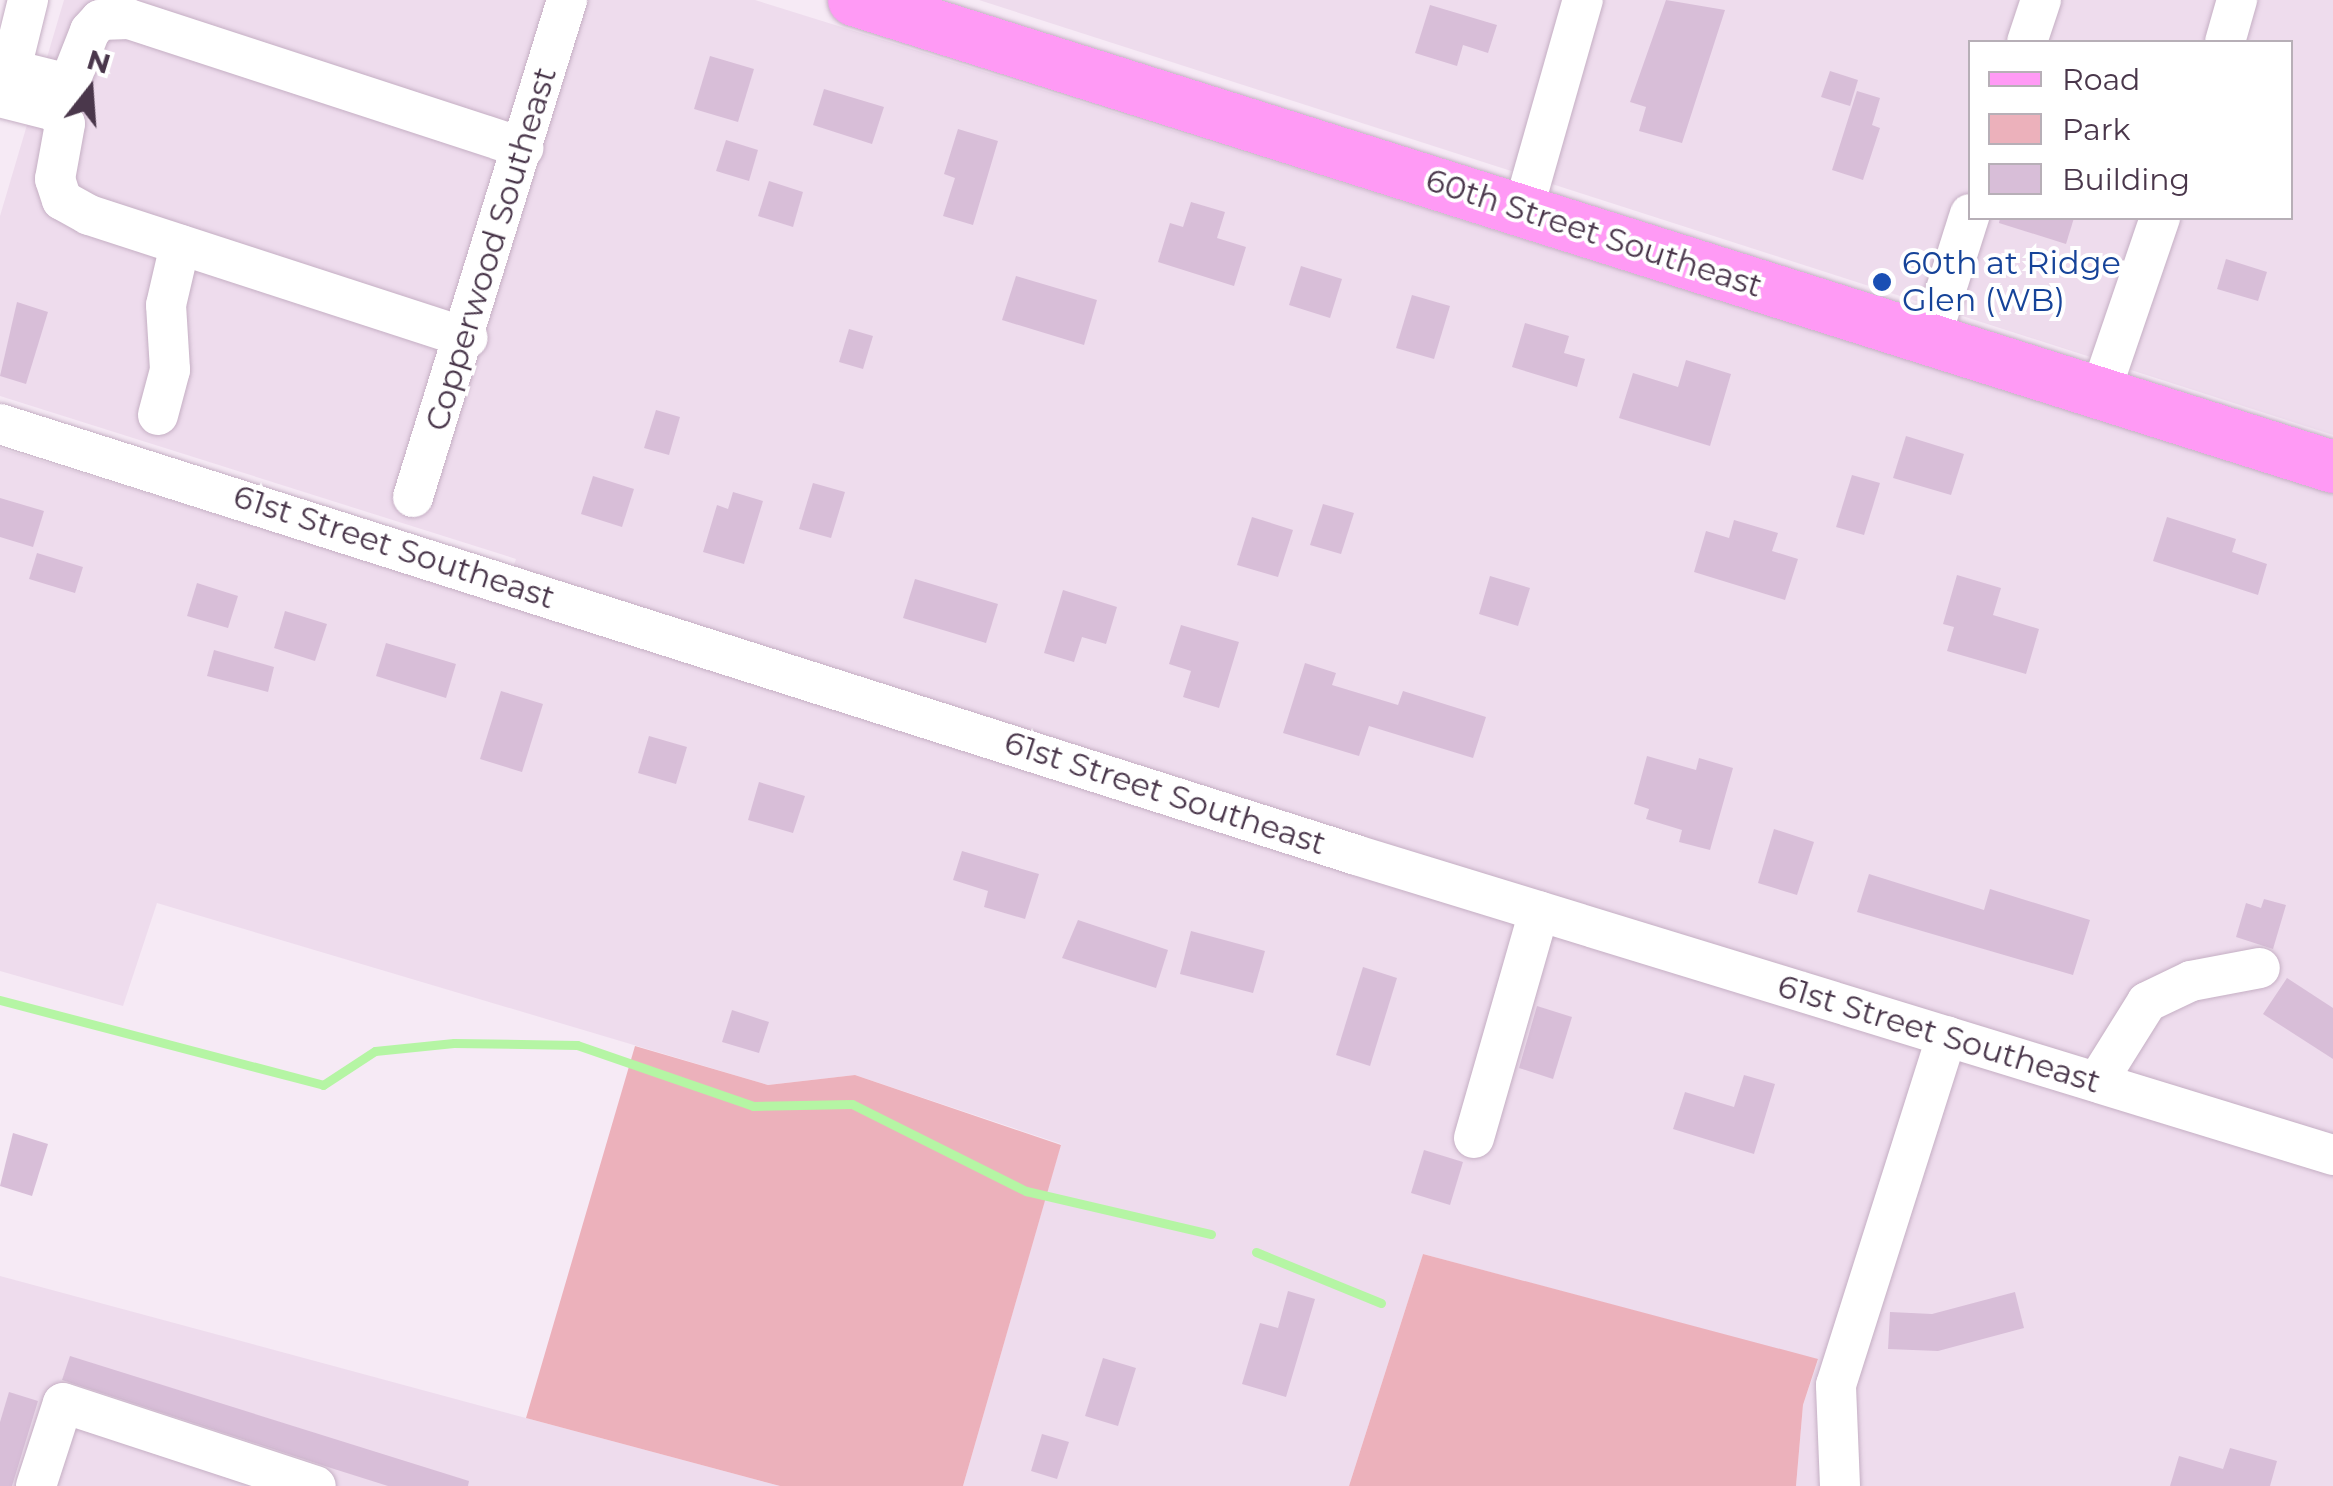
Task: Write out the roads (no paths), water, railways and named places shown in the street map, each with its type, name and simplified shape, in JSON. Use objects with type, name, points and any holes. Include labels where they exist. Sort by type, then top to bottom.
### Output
[{"type":"main road","name":"60th Street Southeast","points":[[854,0],[2333,467]]},
{"type":"street","points":[[5,93],[28,0]]},
{"type":"street","name":"Copperwood Southeast","points":[[413,497],[467,338],[567,0]]},
{"type":"street","points":[[1523,210],[1582,0]]},
{"type":"street","points":[[2028,40],[2041,0]]},
{"type":"street","points":[[5,93],[70,84],[90,31],[100,20],[130,19],[523,148]]},
{"type":"street","points":[[5,93],[55,111],[65,124],[55,179],[62,200],[180,245],[467,338]]},
{"type":"street","points":[[1930,340],[1968,220]]},
{"type":"street","points":[[2100,393],[2159,220]]},
{"type":"street","points":[[158,415],[170,370],[166,305],[180,245]]},
{"type":"street","name":"61st Street Southeast","points":[[0,424],[1540,911],[2333,1155]]},
{"type":"street","points":[[1474,1138],[1540,911]]},
{"type":"street","points":[[2097,1082],[2147,1002],[2191,981],[2260,968]]},
{"type":"street","points":[[1840,1486],[1836,1385],[1947,1036]]},
{"type":"street","points":[[36,1486],[63,1403],[316,1486]]},
{"type":"waterway","points":[[0,1000],[323,1085],[375,1051],[454,1043],[577,1045],[753,1106],[852,1104],[1026,1191],[1211,1234]]},
{"type":"waterway","points":[[1256,1252],[1381,1303]]},
{"type":"place","name":"60th at Ridge Glen (WB)","points":[[1882,282]]}]
